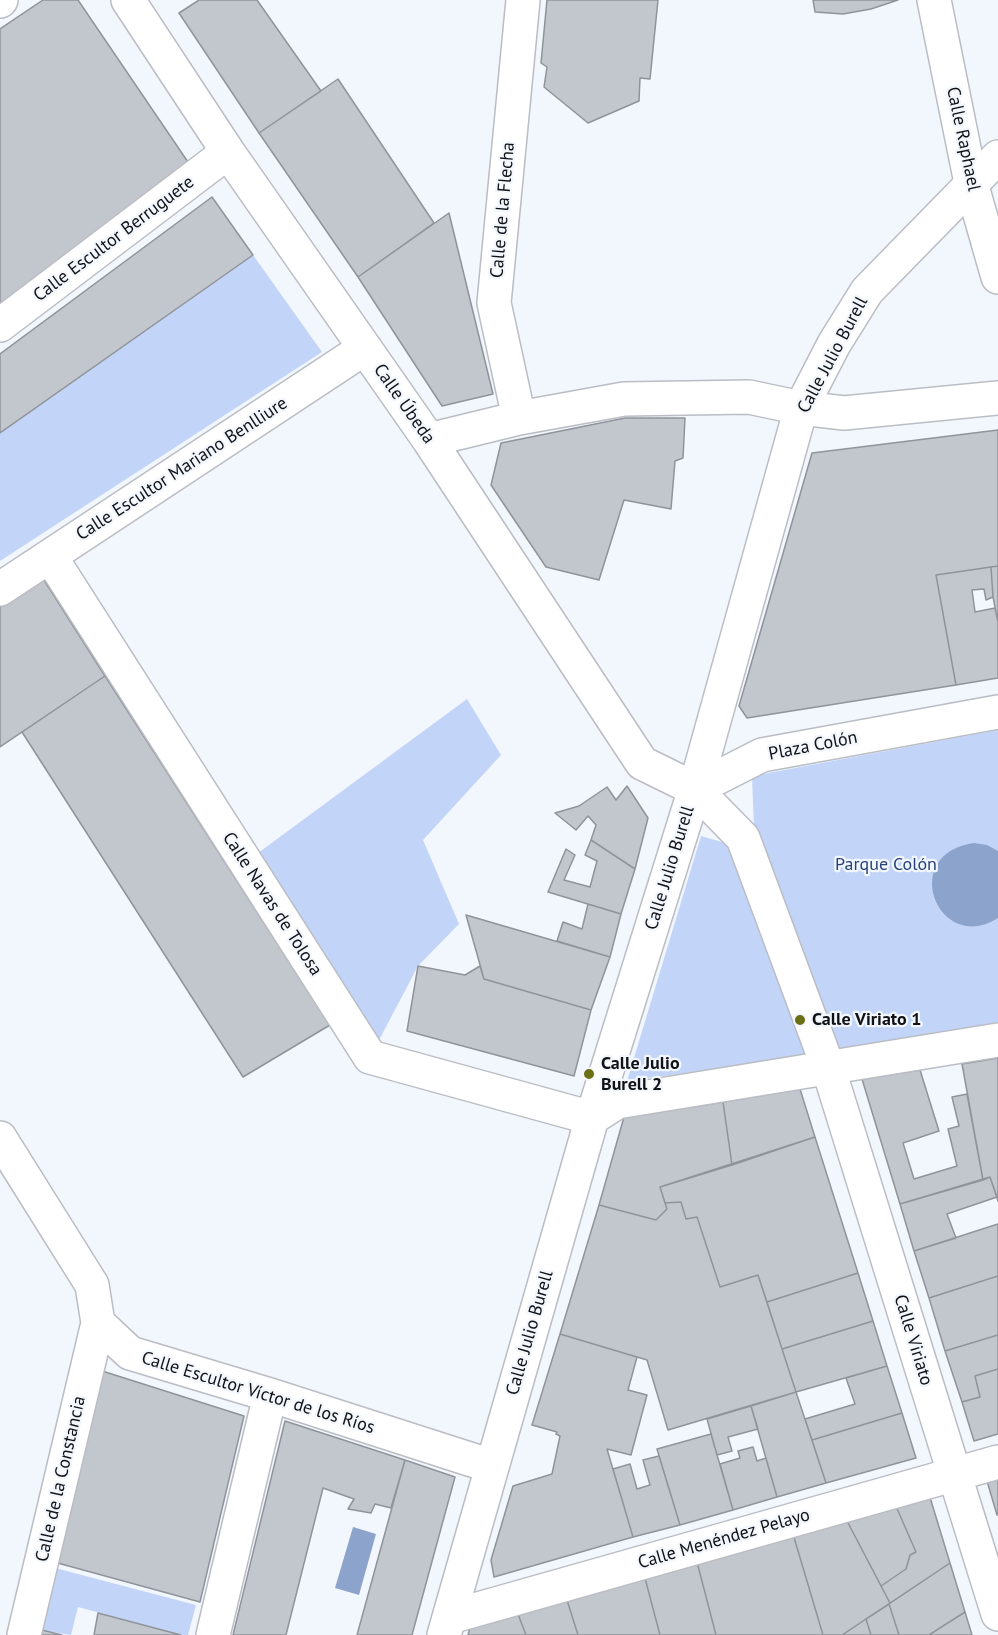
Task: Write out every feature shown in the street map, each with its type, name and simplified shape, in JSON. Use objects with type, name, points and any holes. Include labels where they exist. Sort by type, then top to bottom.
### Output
[{"type":"street","name":"Calle de la Flecha","points":[[519,418],[494,303],[523,0]]},
{"type":"street","name":"Calle Raphael","points":[[934,0],[971,183],[998,277]]},
{"type":"street","name":"Calle Úbeda","points":[[141,5],[228,152],[429,440],[642,763],[694,789]]},
{"type":"street","name":"Calle Escultor Berruguete","points":[[0,326],[228,152]]},
{"type":"street","name":"Calle Julio Burell","points":[[447,1626],[592,1118],[694,789],[801,408],[834,344],[867,291],[998,158]]},
{"type":"street","name":"Calle Escultor Mariano Benlliure","points":[[0,590],[365,348]]},
{"type":"street","points":[[429,440],[519,418],[624,399],[748,397],[801,408],[844,413],[998,398]]},
{"type":"street","name":"Calle Navas de Tolosa","points":[[50,556],[370,1057],[592,1118]]},
{"type":"street","name":"Plaza Colón","points":[[694,789],[762,755],[998,712]]},
{"type":"street","points":[[694,789],[743,838],[828,1067]]},
{"type":"street","points":[[592,1118],[617,1102],[998,1040]]},
{"type":"street","name":"Calle Viriato","points":[[828,1067],[998,1614]]},
{"type":"street","points":[[0,1138],[92,1286],[99,1323]]},
{"type":"street","name":"Calle Escultor Víctor de los Ríos","points":[[99,1323],[130,1353],[491,1466]]},
{"type":"street","name":"Calle de la Constancia","points":[[24,1635],[99,1323]]},
{"type":"street","points":[[213,1635],[270,1395]]},
{"type":"street","name":"Calle Menéndez Pelayo","points":[[447,1626],[954,1473],[998,1462]]},
{"type":"green space","points":[[253,255],[322,352],[0,561],[0,433]]},
{"type":"green space","points":[[467,699],[501,755],[423,840],[459,924],[418,966],[377,1044],[258,853]]},
{"type":"green space","name":"Parque Colón","points":[[998,730],[998,1027],[836,1053],[754,829],[752,776]]},
{"type":"green space","points":[[701,836],[729,844],[807,1056],[627,1081]]},
{"type":"green space","points":[[55,1568],[196,1605],[188,1635],[78,1607],[71,1635],[42,1630]]},
{"type":"shaded area","points":[[974,843],[987,845],[998,851],[998,918],[977,926],[959,924],[944,914],[935,899],[932,882],[937,865],[951,851]]},
{"type":"shaded area","points":[[353,1527],[376,1534],[359,1595],[335,1588]]},
{"type":"building","points":[[43,0],[78,0],[190,165],[0,305],[0,29]]},
{"type":"building","points":[[199,0],[257,0],[321,91],[259,133],[179,13]]},
{"type":"building","points":[[547,0],[658,0],[650,79],[640,78],[639,101],[588,123],[544,87],[547,67],[541,63]]},
{"type":"building","points":[[813,0],[898,0],[871,9],[843,14],[815,12]]},
{"type":"building","points":[[338,79],[434,223],[358,277],[259,133]]},
{"type":"building","points":[[212,197],[253,255],[0,433],[0,354]]},
{"type":"building","points":[[449,213],[493,394],[442,406],[358,277]]},
{"type":"building","points":[[625,418],[685,418],[683,458],[675,461],[671,509],[624,500],[599,580],[546,567],[491,485],[501,443]]},
{"type":"building","points":[[998,430],[998,566],[936,575],[956,685],[747,718],[739,706],[812,453]]},
{"type":"building","points":[[998,566],[998,622],[993,597],[991,567]]},
{"type":"building","points":[[991,567],[993,597],[986,600],[984,589],[972,590],[975,612],[995,608],[998,622],[998,678],[956,685],[936,575]]},
{"type":"building","points":[[44,580],[105,676],[0,747],[0,607]]},
{"type":"building","points":[[105,676],[330,1025],[243,1077],[22,732]]},
{"type":"building","points":[[627,786],[648,818],[635,869],[591,840],[596,825],[588,816],[576,830],[555,813],[579,806],[607,787],[616,800]]},
{"type":"building","points":[[591,840],[635,869],[621,914],[548,892],[566,849],[575,855],[564,880],[590,887],[597,861],[585,855]]},
{"type":"building","points":[[588,904],[621,914],[610,957],[557,941],[563,922],[582,929]]},
{"type":"building","points":[[466,915],[610,957],[591,1010],[484,979]]},
{"type":"building","points":[[418,966],[465,975],[480,966],[484,979],[591,1010],[574,1076],[407,1031]]},
{"type":"building","points":[[998,1058],[998,1201],[990,1177],[983,1180],[962,1064]]},
{"type":"building","points":[[920,1070],[939,1131],[903,1143],[914,1179],[957,1166],[948,1129],[959,1126],[952,1097],[967,1094],[983,1180],[900,1204],[862,1079]]},
{"type":"building","points":[[800,1089],[815,1137],[732,1165],[723,1102]]},
{"type":"building","points":[[723,1102],[732,1165],[660,1187],[667,1209],[656,1220],[599,1205],[624,1117]]},
{"type":"building","points":[[815,1137],[858,1273],[767,1302],[758,1275],[720,1287],[697,1217],[686,1219],[681,1202],[665,1203],[660,1187]]},
{"type":"building","points":[[990,1177],[997,1197],[947,1214],[956,1238],[914,1251],[900,1204]]},
{"type":"building","points":[[681,1202],[686,1219],[697,1217],[720,1287],[758,1275],[796,1392],[668,1430],[647,1360],[560,1334],[599,1205],[656,1220],[667,1209],[665,1203]]},
{"type":"building","points":[[998,1224],[998,1276],[929,1298],[914,1251]]},
{"type":"building","points":[[858,1273],[873,1321],[782,1349],[767,1302]]},
{"type":"building","points":[[998,1276],[998,1335],[945,1351],[929,1298]]},
{"type":"building","points":[[873,1321],[887,1366],[796,1392],[782,1349]]},
{"type":"building","points":[[560,1334],[637,1357],[628,1390],[647,1395],[631,1455],[607,1449],[633,1537],[494,1577],[491,1560],[513,1486],[552,1474],[560,1436],[556,1434],[557,1432],[532,1425]]},
{"type":"building","points":[[998,1335],[998,1369],[975,1376],[980,1397],[962,1402],[945,1351]]},
{"type":"building","points":[[887,1366],[902,1413],[812,1440],[805,1419],[855,1404],[846,1378]]},
{"type":"building","points":[[998,1369],[998,1434],[974,1441],[962,1402],[980,1397],[975,1376]]},
{"type":"building","points":[[99,1370],[244,1416],[200,1602],[54,1562]]},
{"type":"building","points":[[796,1392],[826,1483],[777,1497],[751,1406]]},
{"type":"building","points":[[751,1406],[758,1429],[728,1437],[732,1451],[717,1455],[707,1419]]},
{"type":"building","points":[[902,1413],[916,1458],[826,1483],[812,1440]]},
{"type":"building","points":[[285,1421],[405,1460],[391,1508],[375,1504],[371,1513],[348,1509],[354,1499],[323,1488],[286,1635],[233,1635]]},
{"type":"building","points":[[711,1434],[733,1510],[680,1525],[657,1449]]},
{"type":"building","points":[[753,1447],[757,1461],[766,1458],[777,1497],[733,1510],[720,1464],[740,1458],[738,1451]]},
{"type":"building","points":[[659,1456],[680,1525],[633,1537],[613,1469],[630,1464],[637,1489],[650,1485],[643,1460]]},
{"type":"building","points":[[405,1460],[455,1477],[412,1635],[357,1635]]},
{"type":"building","points":[[998,1478],[998,1515],[997,1515],[987,1481]]},
{"type":"building","points":[[929,1494],[950,1563],[890,1603],[881,1586],[906,1569],[910,1555],[916,1552],[895,1504]]},
{"type":"building","points":[[895,1504],[916,1552],[910,1555],[906,1569],[881,1586],[846,1519]]},
{"type":"building","points":[[846,1519],[890,1603],[842,1635],[823,1635],[793,1534]]},
{"type":"building","points":[[793,1534],[823,1635],[716,1635],[697,1562]]},
{"type":"building","points":[[697,1562],[716,1635],[660,1635],[645,1578]]},
{"type":"building","points":[[950,1563],[965,1612],[929,1635],[899,1635],[889,1604]]},
{"type":"building","points":[[645,1578],[660,1635],[578,1635],[567,1600]]},
{"type":"building","points":[[567,1600],[578,1635],[526,1635],[518,1614]]},
{"type":"building","points":[[889,1604],[899,1635],[871,1635],[866,1619]]},
{"type":"building","points":[[965,1612],[972,1635],[929,1635]]},
{"type":"building","points":[[98,1613],[181,1635],[94,1635]]},
{"type":"building","points":[[518,1614],[526,1635],[468,1635],[470,1628]]},
{"type":"building","points":[[866,1619],[871,1635],[842,1635]]},
{"type":"building","points":[[42,1630],[62,1635],[41,1635]]},
{"type":"place","name":"Calle Viriato 1","points":[[800,1020]]},
{"type":"place","name":"Calle Julio Burell 2","points":[[589,1074]]}]
